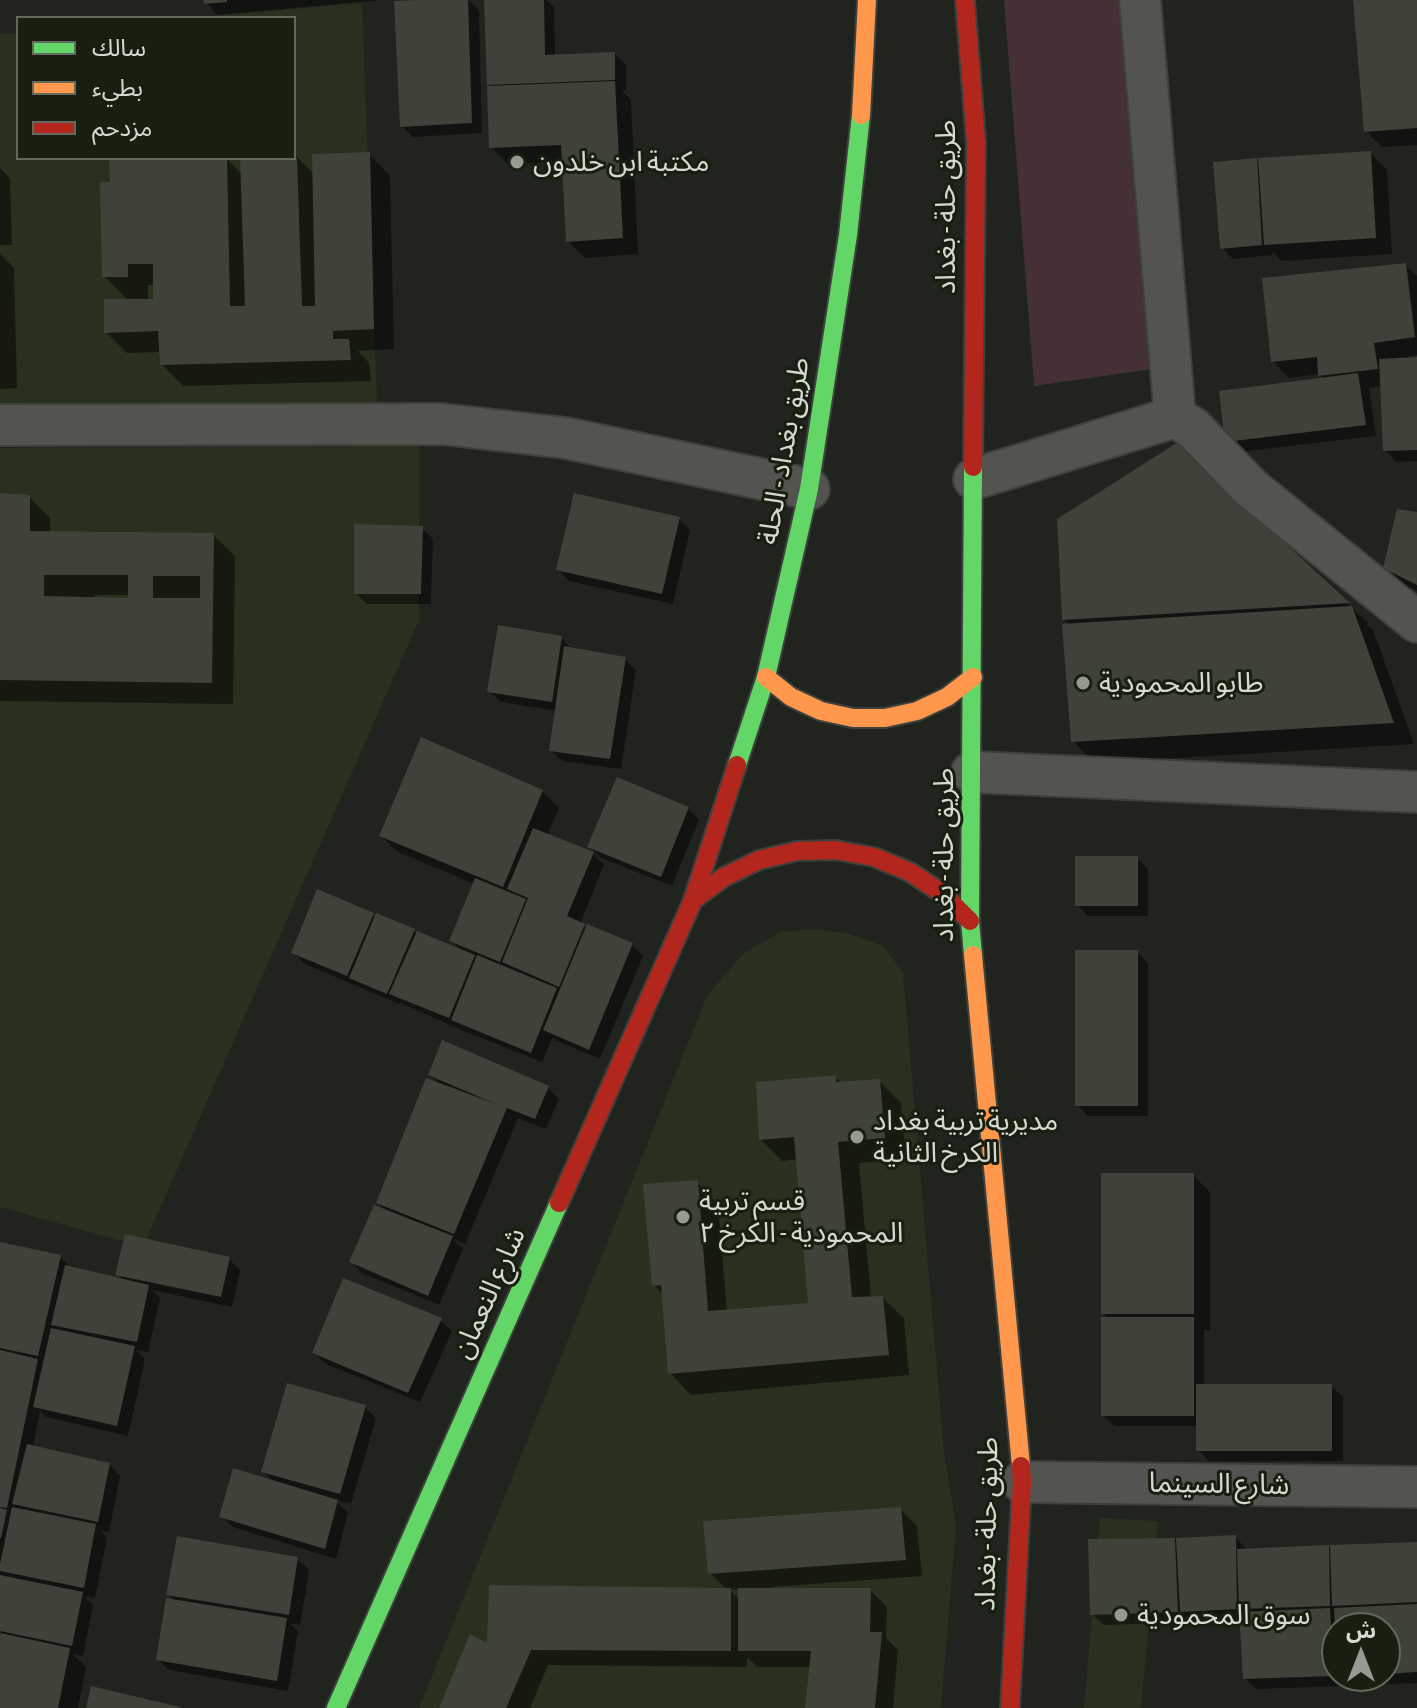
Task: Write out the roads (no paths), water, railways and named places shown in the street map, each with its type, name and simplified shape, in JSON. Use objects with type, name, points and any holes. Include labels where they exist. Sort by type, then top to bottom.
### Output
[{"type":"main road","name":"طريق بغداد - الحلة","points":[[693,900],[766,677],[809,489],[848,235],[861,121],[867,0]]},
{"type":"main road","name":"طريق حلة - بغداد","points":[[965,0],[976,142],[970,921],[1022,1482],[1010,1708]]},
{"type":"main road","points":[[766,677],[801,702],[821,711],[853,718],[885,718],[917,711],[947,697],[973,677]]},
{"type":"main road","points":[[693,900],[724,877],[759,860],[797,851],[836,850],[874,857],[910,872],[943,894],[970,921]]},
{"type":"main road","name":"شارع النعمان","points":[[336,1708],[693,900]]},
{"type":"street","points":[[1140,0],[1175,417]]},
{"type":"street","points":[[974,479],[1175,417],[1193,428],[1251,488],[1417,622]]},
{"type":"street","points":[[0,425],[442,424],[566,438],[809,489]]},
{"type":"street","points":[[972,772],[1417,792]]},
{"type":"street","name":"شارع السينما","points":[[1022,1482],[1417,1487]]},
{"type":"place","name":"مكتبة ابن خلدون","points":[[517,162]]},
{"type":"place","name":"طابو المحمودية","points":[[1083,683]]},
{"type":"place","name":"مديرية تربية بغداد الكرخ الثانية","points":[[857,1137]]},
{"type":"place","name":"قسم تربية المحمودية - الكرخ ٢","points":[[683,1217]]},
{"type":"place","name":"سوق المحمودية","points":[[1121,1615]]}]
